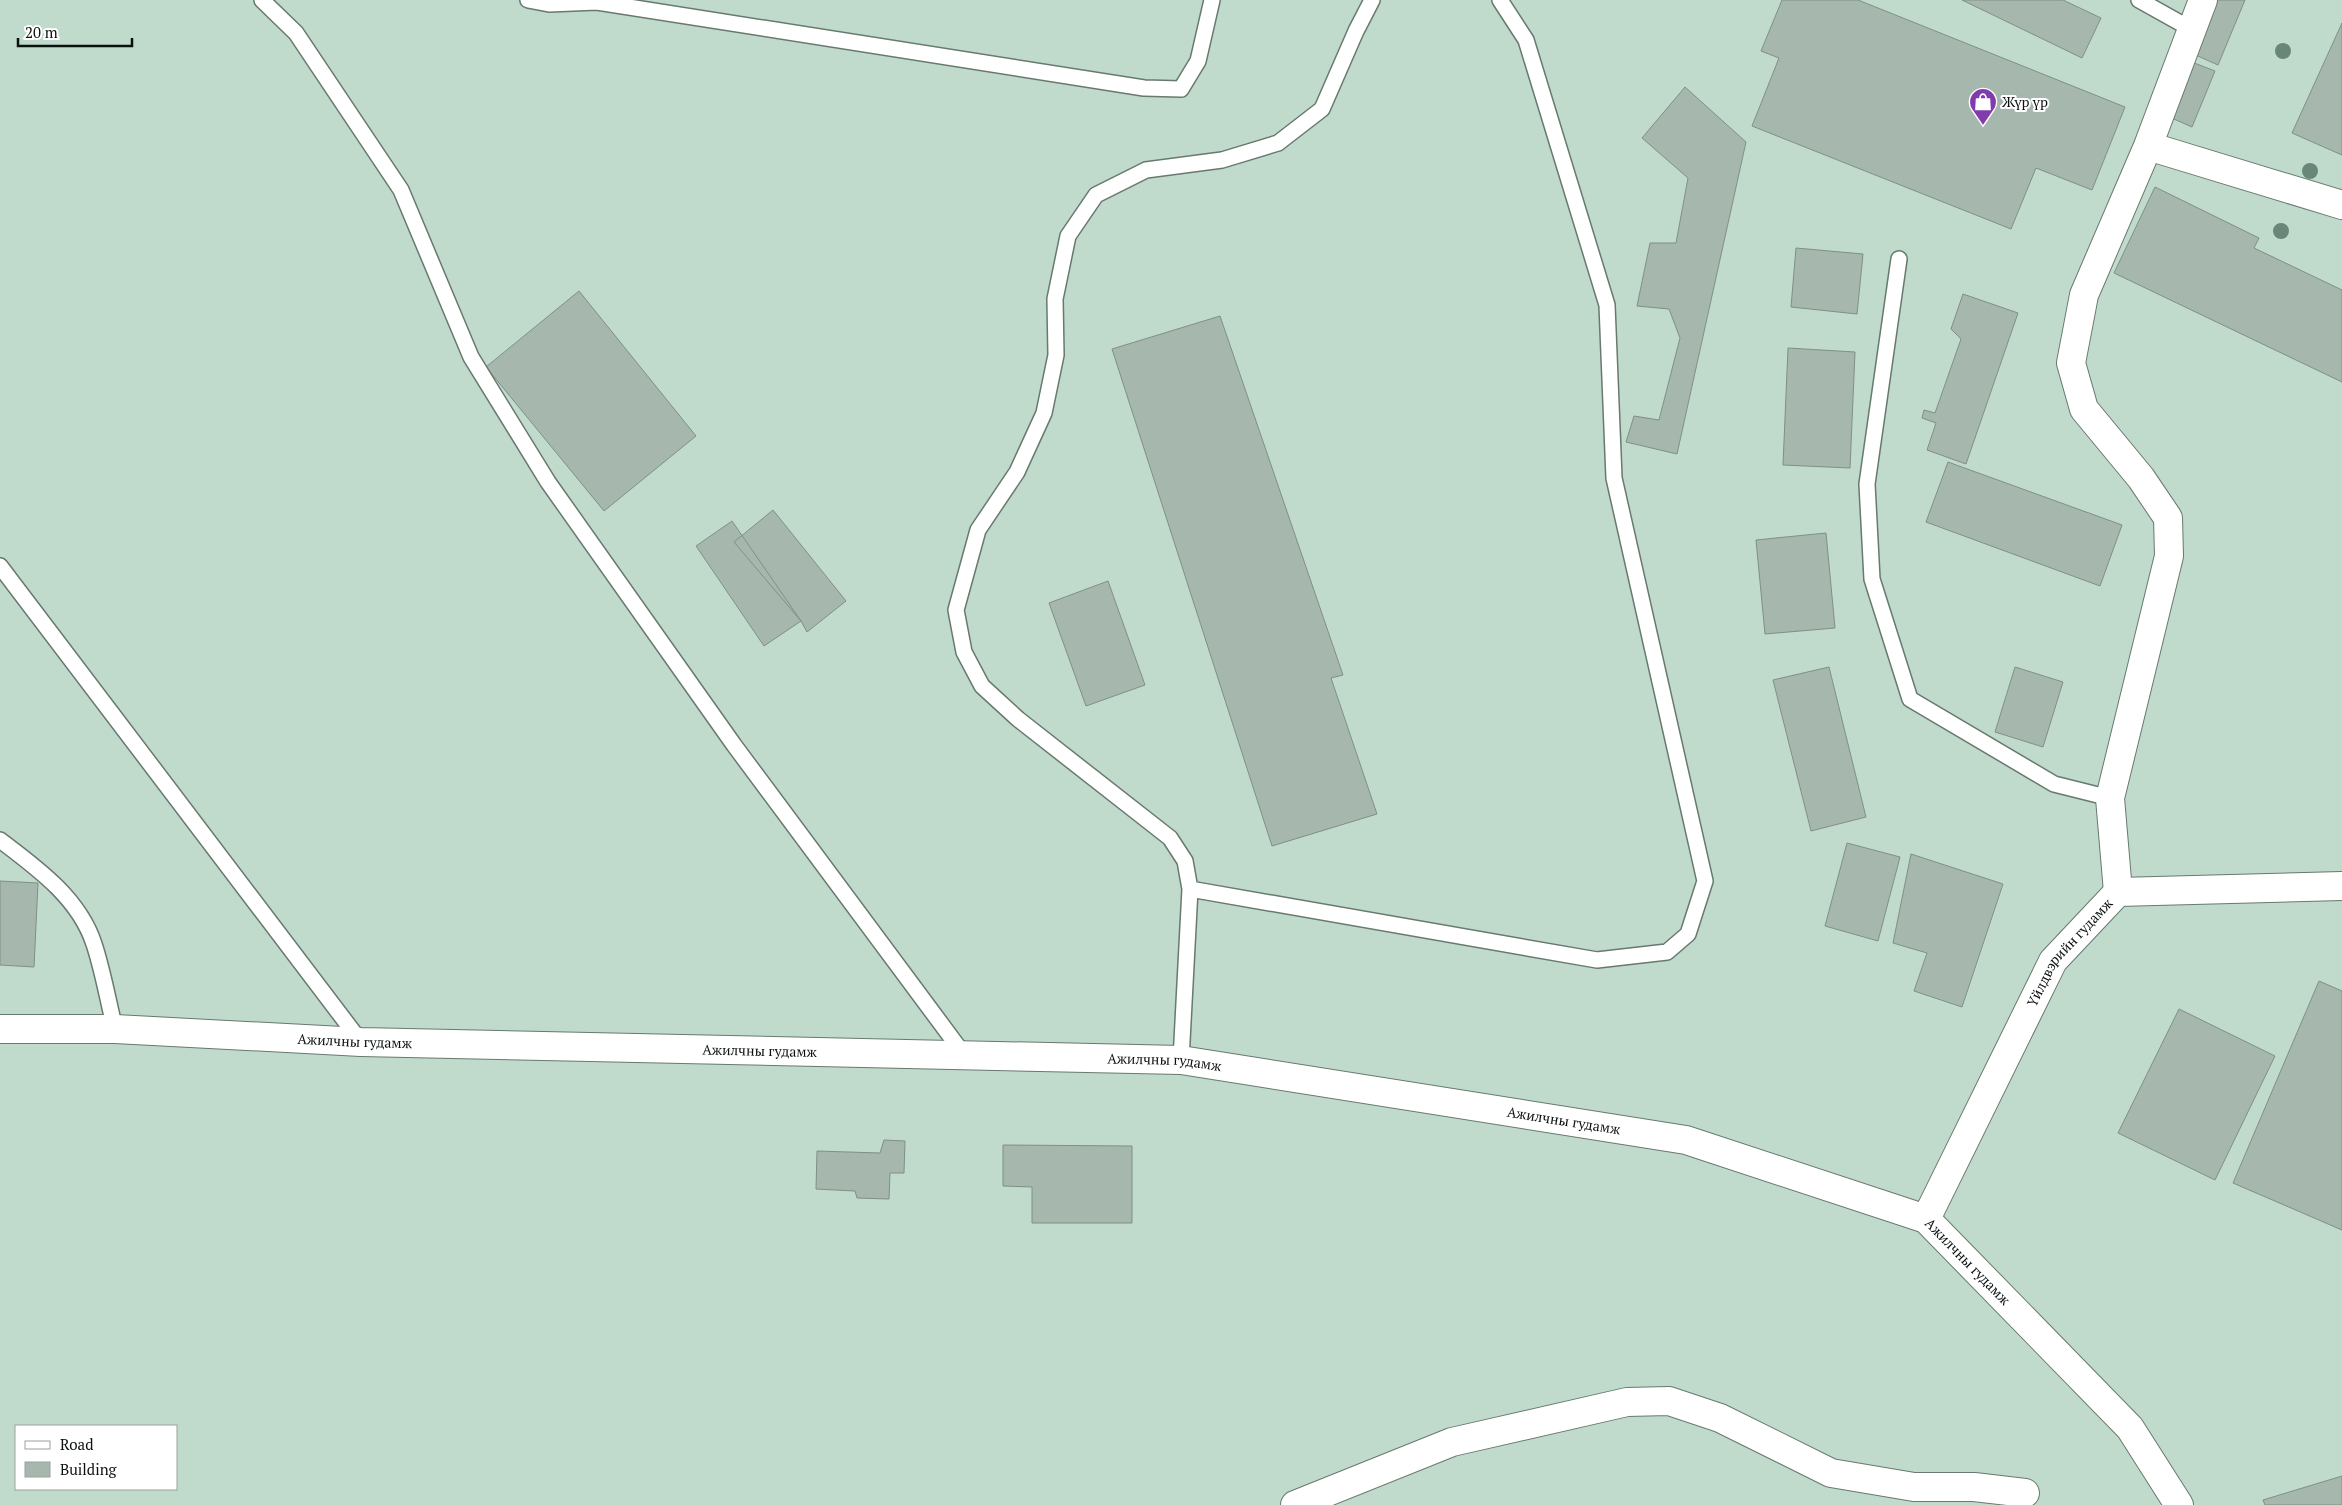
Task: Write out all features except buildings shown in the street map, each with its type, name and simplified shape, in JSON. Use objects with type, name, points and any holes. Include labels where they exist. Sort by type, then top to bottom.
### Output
[{"type":"main road","points":[[2118,892],[2110,798],[2169,556],[2168,518],[2141,478],[2084,409],[2070,363],[2084,295],[2148,146],[2203,0]]},
{"type":"main road","points":[[2148,146],[2342,205]]},
{"type":"main road","name":"Yйлдвэрийн гудамж","points":[[1926,1219],[2054,961],[2118,892],[2342,886]]},
{"type":"main road","name":"Ажилчны гудамж","points":[[0,1029],[115,1030],[361,1042],[1182,1060],[1686,1140],[1926,1219],[2130,1428],[2179,1505]]},
{"type":"main road","points":[[1295,1505],[1452,1442],[1627,1402],[1669,1401],[1720,1418],[1831,1473],[1914,1487],[1974,1487],[2025,1493]]},
{"type":"lane","points":[[262,0],[296,33],[402,190],[471,357],[548,482],[734,745],[965,1056]]},
{"type":"lane","points":[[528,0],[548,4],[597,2],[1144,88],[1181,89],[1198,61],[1212,0]]},
{"type":"lane","points":[[1182,1060],[1190,889],[1185,860],[1170,838],[1018,719],[982,686],[964,652],[956,610],[978,530],[1017,472],[1044,413],[1056,356],[1055,299],[1068,236],[1096,194],[1146,170],[1222,160],[1278,143],[1322,109],[1356,31],[1372,0]]},
{"type":"lane","points":[[1190,889],[1597,960],[1667,952],[1688,934],[1705,881],[1614,478],[1607,305],[1526,40],[1500,0]]},
{"type":"lane","points":[[2139,0],[2191,29]]},
{"type":"lane","points":[[1899,259],[1867,484],[1872,579],[1910,699],[2054,784],[2110,798]]},
{"type":"lane","points":[[0,566],[361,1042]]},
{"type":"lane","points":[[0,840],[30,863],[68,897],[83,921],[94,942],[115,1030]]},
{"type":"shaded area","points":[[0,0],[2342,0],[2342,1505],[0,1505]]},
{"type":"place","name":"Жүр үр","points":[[1983,126]]}]
